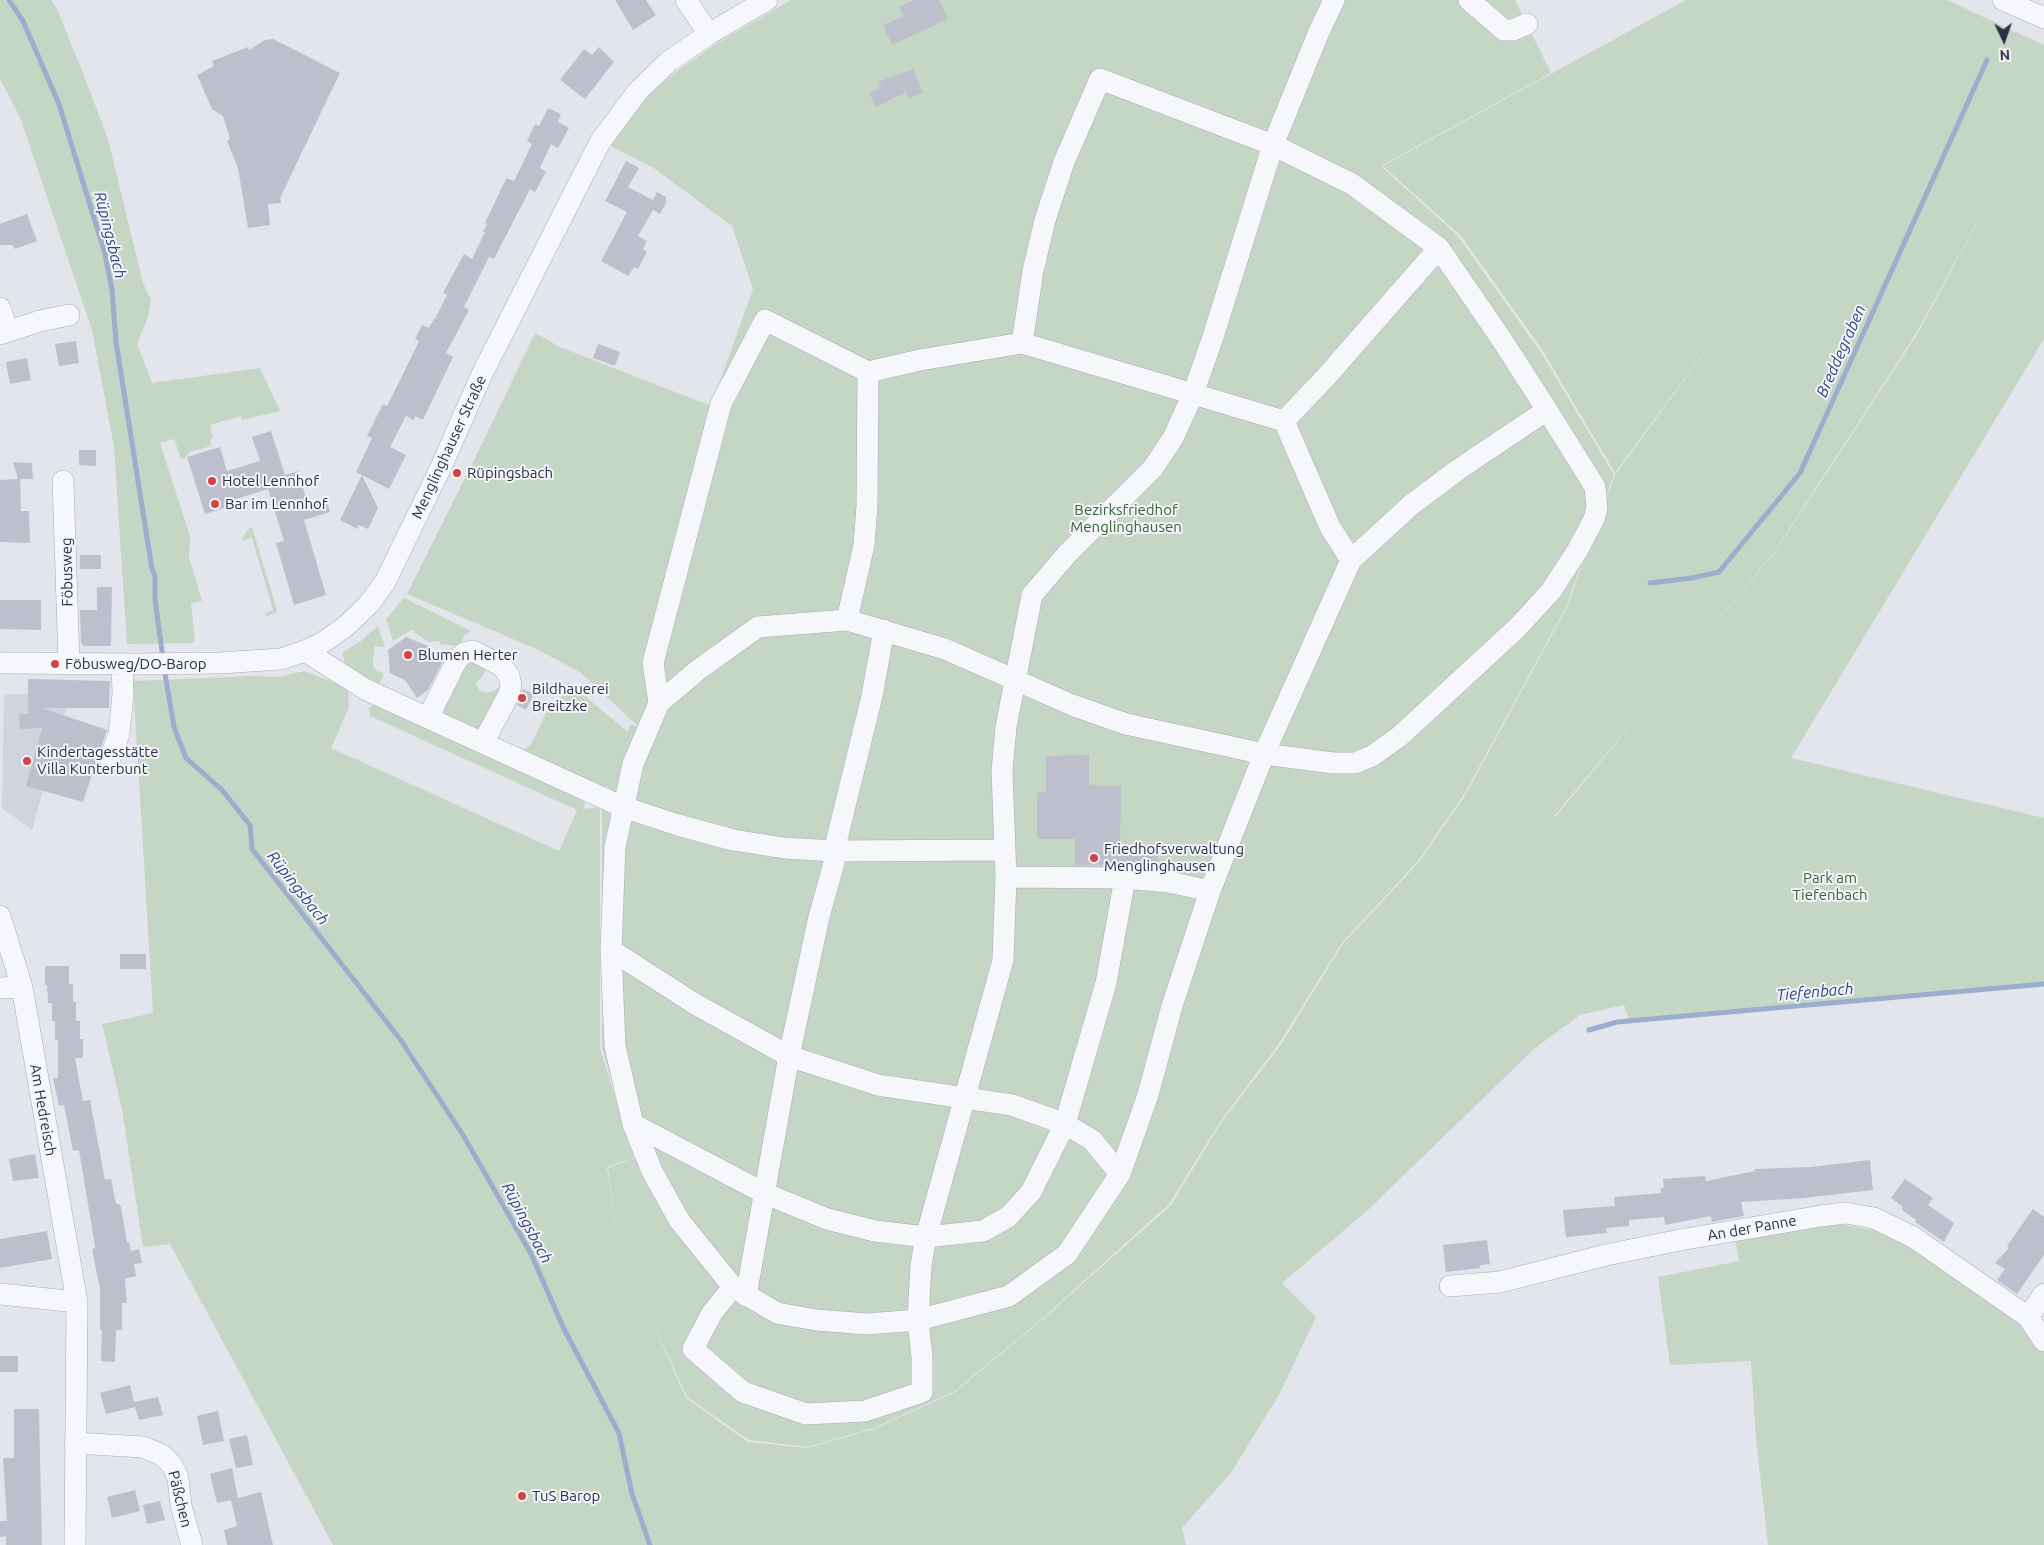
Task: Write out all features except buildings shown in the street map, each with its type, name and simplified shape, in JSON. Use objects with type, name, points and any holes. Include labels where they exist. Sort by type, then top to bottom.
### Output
[{"type":"street","points":[[686,0],[708,34]]},
{"type":"street","name":"Menglinghauser Straße","points":[[0,663],[129,664],[281,659],[322,643],[345,627],[368,604],[385,582],[442,467],[482,374],[600,142],[638,91],[668,62],[708,34],[767,0]]},
{"type":"street","points":[[884,630],[872,696],[834,851],[834,863],[819,917],[789,1056],[764,1193],[739,1292],[712,1314],[693,1349],[742,1392],[806,1414],[864,1411],[922,1392],[922,1357],[918,1320],[921,1265],[926,1238],[1004,960],[1006,877],[1002,771],[1006,727],[1032,595],[1068,553],[1153,468],[1173,438],[1193,394],[1273,145],[1318,34],[1334,0]]},
{"type":"street","points":[[1469,0],[1504,30],[1513,30],[1527,24]]},
{"type":"street","points":[[2004,0],[2044,18]]},
{"type":"street","points":[[1022,343],[1033,271],[1045,220],[1064,162],[1100,79],[1273,145],[1352,184],[1439,248],[1502,340],[1547,410],[1595,487],[1597,508],[1594,519],[1577,551],[1551,591],[1518,626],[1400,736],[1372,756],[1355,762],[1333,763],[1264,754],[1126,724],[1072,706],[946,649],[847,620],[758,627],[698,670],[660,703],[633,764],[615,847],[611,950],[615,1046],[633,1124],[652,1171],[679,1220],[739,1292],[777,1313],[816,1320],[867,1324],[918,1320],[1009,1296],[1068,1254],[1120,1174],[1148,1095],[1172,1006],[1210,891],[1264,754],[1350,560],[1411,506],[1459,469],[1547,410]]},
{"type":"street","points":[[1284,421],[1326,377],[1439,248]]},
{"type":"street","points":[[0,308],[4,333],[69,314]]},
{"type":"street","points":[[660,703],[653,663],[721,404],[765,320],[868,372],[920,360],[1022,343],[1284,421]]},
{"type":"street","points":[[847,620],[864,545],[867,506],[868,372]]},
{"type":"street","points":[[1284,421],[1330,527],[1350,560]]},
{"type":"street","name":"Föbusweg","points":[[63,480],[69,663]]},
{"type":"street","points":[[305,651],[365,689],[623,807],[678,825],[733,840],[784,848],[834,851],[1004,850]]},
{"type":"street","points":[[428,718],[457,660],[464,653],[473,651],[502,666],[509,676],[511,685],[509,694],[483,743]]},
{"type":"street","points":[[110,758],[119,734],[123,694],[129,664]]},
{"type":"street","points":[[1006,877],[1125,878],[1169,882],[1210,891]]},
{"type":"street","points":[[633,1124],[764,1193],[827,1219],[875,1231],[926,1238],[983,1232],[1008,1216],[1031,1192],[1064,1124],[1106,983],[1125,878]]},
{"type":"street","name":"Am Hedreisch","points":[[0,916],[22,987],[77,1302],[75,1545]]},
{"type":"street","points":[[611,950],[695,1004],[789,1056],[878,1085],[1012,1105],[1064,1124],[1092,1140],[1120,1174]]},
{"type":"street","points":[[0,988],[22,987]]},
{"type":"street","name":"An der Panne","points":[[1450,1286],[1500,1282],[1606,1255],[1680,1240],[1821,1216],[1846,1214],[1874,1218],[1914,1236],[2028,1317]]},
{"type":"street","points":[[0,1294],[77,1302]]},
{"type":"street","points":[[2044,1294],[2028,1317],[2044,1341]]},
{"type":"street","name":"Päßchen","points":[[75,1443],[143,1446],[162,1455],[172,1465],[178,1478],[181,1506],[192,1545]]},
{"type":"shaded area","name":"Kindertagesstätte Villa Kunterbunt","points":[[28,679],[73,680],[73,690],[71,690],[32,830],[2,808],[4,694],[28,694]]},
{"type":"green space","points":[[0,0],[51,0],[57,9],[85,78],[108,139],[143,283],[151,300],[147,320],[137,344],[152,383],[260,368],[280,411],[242,420],[241,416],[210,425],[213,437],[210,440],[211,446],[190,452],[185,458],[181,459],[174,439],[160,443],[190,536],[189,557],[202,601],[191,603],[195,640],[193,643],[127,644],[114,447],[92,330],[20,117],[0,79]]},
{"type":"green space","points":[[791,0],[1515,0],[1551,73],[1381,166],[1458,236],[1542,354],[1614,475],[1566,607],[1465,793],[1418,861],[1341,944],[1280,1042],[1220,1122],[1169,1204],[1042,1319],[955,1391],[874,1428],[807,1447],[749,1440],[687,1397],[646,1307],[686,1398],[748,1442],[807,1448],[874,1429],[955,1392],[1042,1320],[1171,1205],[1221,1123],[1282,1043],[1342,945],[1420,861],[1466,794],[1567,607],[1615,475],[1743,299],[1615,473],[1543,351],[1461,236],[1383,166],[1686,0],[1947,0],[2044,45],[2044,339],[1791,758],[2044,818],[2044,983],[1629,1019],[1624,1005],[1580,1015],[1534,1049],[1368,1210],[1282,1283],[1316,1317],[1279,1395],[1230,1474],[1182,1528],[1186,1545],[333,1545],[170,1244],[143,1247],[122,1109],[102,1024],[153,1013],[133,681],[254,676],[279,677],[304,671],[338,684],[348,691],[349,707],[331,748],[559,851],[577,810],[370,716],[369,708],[375,704],[584,801],[583,809],[600,807],[600,1048],[634,1158],[607,1167],[618,1242],[608,1168],[635,1158],[602,1048],[602,808],[609,787],[589,784],[519,752],[530,746],[549,707],[558,704],[568,682],[628,732],[630,725],[638,726],[580,672],[534,648],[407,594],[535,333],[560,347],[711,406],[753,289],[732,226],[655,169],[611,146],[627,121],[648,95],[676,72],[716,44]],"holes":[[[1995,189],[1918,333],[1775,552],[1675,672],[1775,551],[1917,332]],[[1664,685],[1555,817],[1556,819],[1554,816]]]},
{"type":"green space","points":[[252,527],[277,612],[267,616],[265,616],[266,613],[273,610],[252,538],[241,541],[249,528]]},
{"type":"green space","points":[[404,598],[471,631],[464,636],[458,646],[440,644],[439,641],[429,642],[415,633],[413,629],[393,641],[386,619]]},
{"type":"green space","points":[[378,626],[385,647],[374,646],[373,666],[384,674],[378,686],[347,668],[343,652],[360,642]]},
{"type":"green space","points":[[466,659],[488,666],[476,683],[479,691],[487,693],[494,691],[503,684],[481,731],[439,715]]},
{"type":"green space","points":[[1841,1224],[1885,1232],[1919,1250],[2044,1341],[2044,1545],[1768,1545],[1756,1439],[1751,1361],[1670,1365],[1658,1277],[1739,1261],[1735,1239]]},
{"type":"waterway","name":"Rüpingsbach","points":[[9,0],[23,21],[59,104],[105,254],[112,290],[116,342],[152,569],[155,576],[155,599],[163,659]]},
{"type":"waterway","name":"Breddegraben","points":[[1650,583],[1692,578],[1719,572],[1800,473],[1987,60]]},
{"type":"waterway","name":"Rüpingsbach","points":[[164,668],[174,727],[186,758],[222,790],[250,825],[252,849],[400,1039],[463,1135],[531,1254],[564,1329],[619,1433],[632,1494],[650,1545]]},
{"type":"waterway","name":"Tiefenbach","points":[[1589,1030],[1617,1022],[2044,984]]},
{"type":"place","name":"Rüpingsbach","points":[[457,473]]},
{"type":"place","name":"Hotel Lennhof","points":[[212,481]]},
{"type":"place","name":"Bar im Lennhof","points":[[215,504]]},
{"type":"place","name":"Blumen Herter","points":[[408,655]]},
{"type":"place","name":"Föbusweg/DO-Barop","points":[[55,664]]},
{"type":"place","name":"Bildhauerei Breitzke","points":[[522,698]]},
{"type":"place","name":"Kindertagesstätte Villa Kunterbunt","points":[[27,761]]},
{"type":"place","name":"Friedhofsverwaltung Menglinghausen","points":[[1094,858]]},
{"type":"place","name":"TuS Barop","points":[[522,1496]]},
{"type":"park label","name":"Bezirksfriedhof Menglinghausen","points":[[1126,518]]},
{"type":"park label","name":"Park am Tiefenbach","points":[[1830,886]]}]
